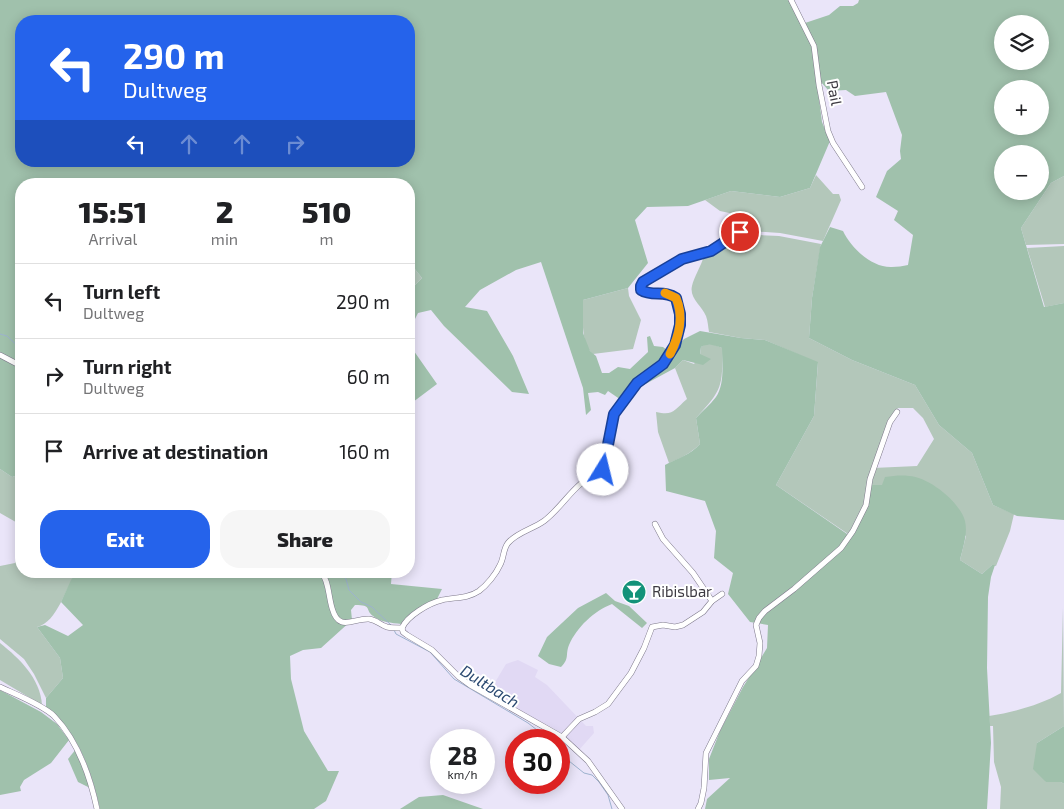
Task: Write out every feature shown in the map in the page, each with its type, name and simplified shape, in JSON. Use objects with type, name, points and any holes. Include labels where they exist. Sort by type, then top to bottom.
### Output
[{"type":"street","name":"Pail","points":[[791,0],[814,46],[819,86],[828,131],[862,187]]},
{"type":"street","points":[[402,628],[418,612],[441,600],[470,596],[479,591],[501,564],[507,544],[544,521],[583,482],[602,472],[614,414],[637,383],[663,364],[675,345],[678,336],[680,314],[676,298],[665,293],[645,292],[641,290],[643,282],[674,263],[711,251],[740,232]]},
{"type":"street","points":[[0,355],[15,363]]},
{"type":"street","points":[[698,809],[704,788],[706,754],[742,681],[756,666],[760,643],[756,625],[759,618],[841,548],[846,541],[866,505],[870,479],[890,422],[897,412]]},
{"type":"street","points":[[655,524],[664,539],[693,573],[712,601]]},
{"type":"street","points":[[325,578],[328,583],[333,612],[342,623],[349,624],[370,619],[392,627],[402,628]]},
{"type":"street","points":[[570,729],[580,719],[608,704],[631,673],[652,627],[683,625],[703,612],[712,601],[722,594]]},
{"type":"street","points":[[402,628],[403,632],[432,650],[452,671],[470,685],[548,729]]},
{"type":"street","points":[[0,687],[28,700],[53,715],[82,757],[92,786],[97,809]]},
{"type":"street","points":[[570,744],[588,761],[622,809]]},
{"type":"shaded area","points":[[518,660],[538,670],[535,677],[547,685],[586,726],[593,726],[594,733],[579,750],[570,742],[570,729],[554,729],[488,694],[506,664]]},
{"type":"green space","points":[[0,0],[789,0],[813,51],[822,122],[830,141],[810,188],[780,197],[731,191],[688,206],[647,207],[635,220],[648,263],[628,288],[583,300],[583,333],[590,351],[596,356],[602,373],[609,373],[618,367],[630,369],[648,352],[647,337],[650,336],[654,346],[663,347],[672,354],[684,339],[700,331],[765,340],[818,362],[814,416],[776,485],[850,536],[867,506],[871,485],[882,485],[885,477],[917,477],[943,492],[957,506],[966,526],[960,560],[982,574],[992,565],[995,565],[988,597],[987,668],[991,743],[987,809],[705,809],[707,799],[730,778],[709,780],[709,759],[720,731],[743,687],[767,648],[768,625],[750,622],[728,594],[733,573],[714,558],[716,531],[705,501],[666,491],[665,465],[688,454],[700,444],[696,418],[714,400],[719,392],[722,373],[722,348],[711,345],[701,347],[700,354],[711,359],[703,365],[683,360],[675,368],[640,387],[637,386],[624,402],[608,391],[605,395],[598,392],[588,393],[591,410],[586,415],[583,388],[541,262],[516,270],[480,290],[465,307],[487,311],[513,356],[529,394],[512,392],[444,326],[431,310],[418,313],[415,319],[415,285],[422,278],[415,269],[415,178],[15,178],[15,476],[12,477],[0,469]]},
{"type":"green space","points":[[859,0],[1064,0],[1064,176],[1049,186],[1049,145],[994,145],[994,200],[1040,200],[1021,228],[1044,307],[1064,303],[1064,520],[1017,516],[993,505],[972,453],[939,425],[915,385],[852,360],[809,338],[812,298],[820,247],[830,227],[843,231],[851,244],[870,261],[894,267],[908,265],[913,235],[894,220],[898,211],[876,197],[887,171],[901,159],[902,135],[886,92],[855,96],[846,90],[829,91],[820,81],[817,50],[805,23],[829,15],[840,6],[853,6]]},
{"type":"green space","points":[[816,175],[833,194],[839,194],[841,200],[823,241],[780,233],[737,230],[734,214],[720,211],[705,200],[731,191],[780,197],[810,188]]},
{"type":"green space","points":[[1064,176],[1064,244],[1026,245],[1021,228],[1040,200],[1049,200],[1049,186]]},
{"type":"green space","points":[[738,234],[779,236],[821,244],[812,298],[809,338],[852,360],[915,385],[939,425],[972,453],[993,505],[1014,514],[1010,531],[996,566],[992,565],[982,574],[960,560],[966,536],[882,485],[867,506],[851,536],[776,485],[814,416],[818,363],[765,340],[709,332],[706,316],[692,294],[692,286],[704,256],[720,249]],"holes":[[[898,408],[913,408],[923,418],[934,439],[917,466],[873,468],[889,423]]]},
{"type":"green space","points":[[1064,246],[1064,303],[1045,307],[1027,248]]},
{"type":"green space","points":[[415,269],[422,278],[415,285]]},
{"type":"green space","points":[[628,288],[629,296],[641,320],[633,349],[593,354],[584,336],[583,300]]},
{"type":"green space","points":[[706,344],[722,348],[722,371],[719,387],[711,401],[696,418],[700,444],[686,455],[669,463],[658,432],[656,412],[670,413],[687,399],[675,368],[683,360],[694,364],[700,355],[701,347]]},
{"type":"green space","points":[[415,353],[437,384],[415,400]]},
{"type":"green space","points":[[0,469],[12,477],[15,476],[15,522],[0,513]]},
{"type":"green space","points":[[15,563],[15,578],[73,578],[56,611],[44,624],[37,627],[60,658],[63,678],[46,698],[24,659],[0,639],[0,566]]},
{"type":"green space","points":[[73,578],[391,578],[391,584],[442,589],[437,599],[418,609],[401,624],[379,620],[370,614],[366,607],[355,605],[351,610],[352,620],[321,648],[303,650],[290,656],[291,679],[304,731],[328,771],[339,771],[326,801],[314,809],[100,809],[82,753],[67,729],[46,708],[46,698],[63,678],[60,658],[37,627],[45,625],[68,636],[83,625],[61,602]]},
{"type":"green space","points":[[606,593],[615,601],[629,606],[647,623],[642,628],[612,604],[593,615],[581,626],[572,638],[566,659],[561,667],[549,664],[538,656],[547,637],[578,608]]},
{"type":"green space","points":[[1063,608],[1064,726],[1037,743],[1046,782],[1061,782],[1064,784],[1064,809],[1000,809],[1001,787],[994,762],[993,726],[990,726],[989,716],[1026,708],[1061,693]]},
{"type":"green space","points":[[0,643],[28,670],[37,686],[42,705],[0,680]]},
{"type":"green space","points":[[0,690],[41,712],[57,724],[69,740],[51,763],[24,780],[20,787],[21,791],[0,795]]},
{"type":"green space","points":[[1064,726],[1064,784],[1061,782],[1046,782],[1033,769],[1037,743]]},
{"type":"green space","points":[[76,749],[90,788],[78,782],[68,759]]},
{"type":"green space","points":[[443,795],[483,809],[400,809],[419,797]]},
{"type":"waterway","name":"Dultbach","points":[[0,334],[7,336],[15,343]]},
{"type":"waterway","name":"Dultbach","points":[[345,578],[349,590],[361,602],[372,607],[392,626]]},
{"type":"waterway","name":"Dultbach","points":[[394,630],[396,634],[430,652],[454,679],[536,729]]},
{"type":"waterway","name":"Dultbach","points":[[570,762],[584,773],[592,775],[599,782],[608,795],[612,809]]},
{"type":"slow traffic","points":[[665,293],[676,298],[680,314],[678,336],[670,354]]},
{"type":"place","name":"Ribislbar","points":[[634,592]]},
{"type":"route","points":[[603,470],[611,421],[614,414],[637,383],[663,364],[675,345],[678,336],[680,314],[676,298],[665,293],[645,292],[641,290],[643,282],[682,259],[711,251],[740,232]]}]
